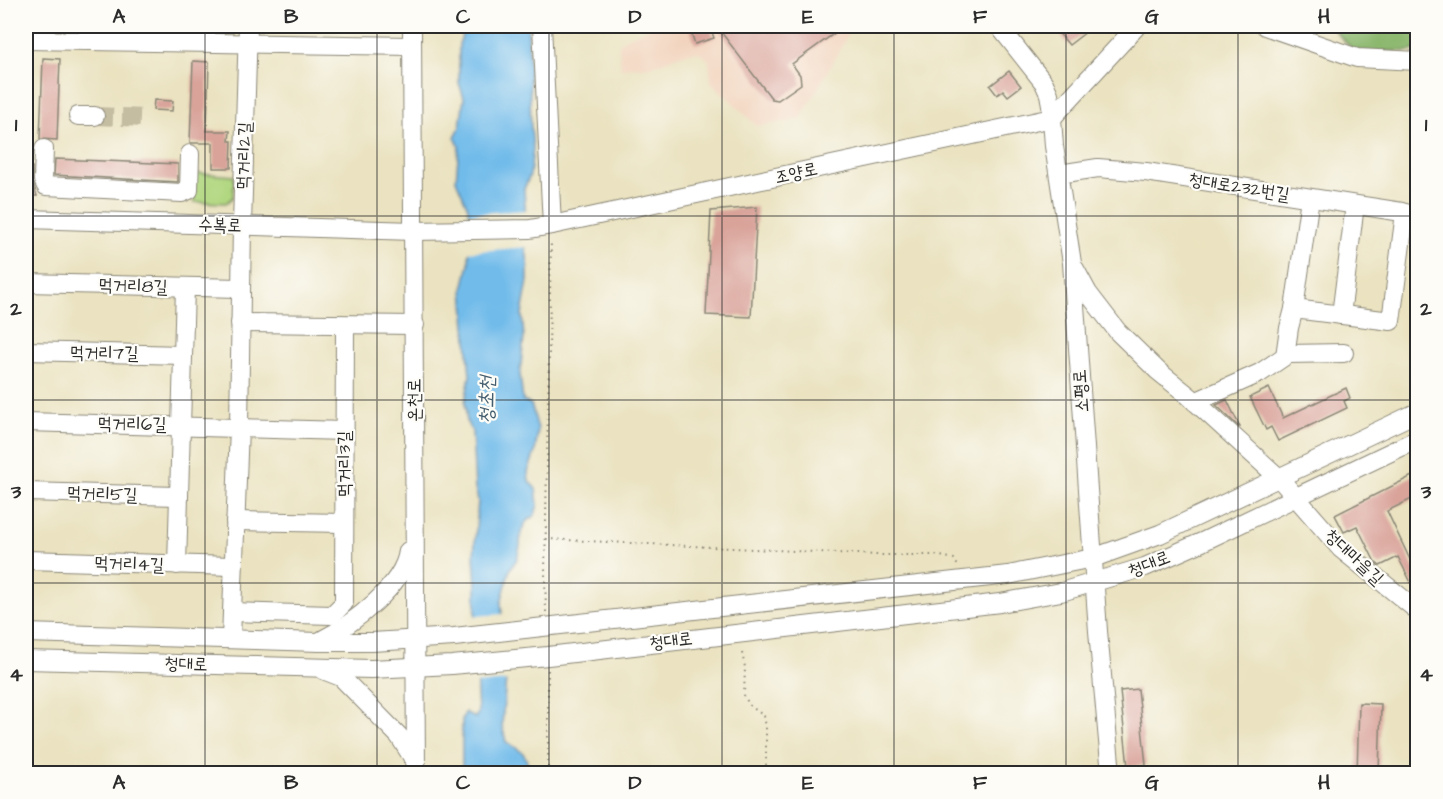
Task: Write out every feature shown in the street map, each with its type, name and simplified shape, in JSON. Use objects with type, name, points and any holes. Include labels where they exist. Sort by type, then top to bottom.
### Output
[{"type":"street","name":"온천로","points":[[412,26],[416,768]]},
{"type":"street","points":[[542,26],[552,225]]},
{"type":"street","name":"소평로","points":[[999,26],[1044,83],[1049,94],[1072,263],[1094,583],[1111,774]]},
{"type":"street","points":[[1052,118],[1137,26]]},
{"type":"street","points":[[1265,26],[1357,58],[1418,61]]},
{"type":"street","points":[[26,40],[88,33],[247,34],[412,46]]},
{"type":"street","name":"먹거리2길","points":[[231,639],[239,427],[240,288],[247,34]]},
{"type":"street","name":"조양로","points":[[414,231],[530,229],[1052,118]]},
{"type":"street","points":[[44,149],[43,180],[46,186],[183,193],[187,192],[189,187],[190,154]]},
{"type":"street","name":"청대로232번길","points":[[1059,174],[1098,168],[1146,172],[1412,215]]},
{"type":"street","points":[[1285,356],[1310,198]]},
{"type":"street","points":[[1341,315],[1355,205]]},
{"type":"street","points":[[1294,309],[1391,321],[1412,215]]},
{"type":"street","name":"수복로","points":[[26,219],[414,231]]},
{"type":"street","points":[[1072,263],[1089,293],[1118,332],[1158,371],[1196,402],[1279,478],[1295,497]]},
{"type":"street","name":"먹거리8길","points":[[26,283],[240,288]]},
{"type":"street","points":[[177,565],[185,288]]},
{"type":"street","points":[[240,322],[414,325]]},
{"type":"street","name":"먹거리3길","points":[[232,612],[332,615],[344,603],[345,325]]},
{"type":"street","name":"먹거리7길","points":[[26,351],[183,355]]},
{"type":"street","points":[[1196,402],[1260,373],[1288,354],[1344,353]]},
{"type":"street","name":"청대로","points":[[26,633],[319,642],[454,638],[1030,572],[1093,558],[1175,528],[1418,412]]},
{"type":"street","name":"먹거리6길","points":[[26,422],[239,427]]},
{"type":"street","points":[[239,427],[344,431]]},
{"type":"street","name":"청대로","points":[[26,660],[315,668],[452,665],[548,656],[980,605],[1061,592],[1133,572],[1418,439]]},
{"type":"street","name":"먹거리5길","points":[[26,492],[178,496]]},
{"type":"street","name":"청대마을길","points":[[1295,497],[1341,549],[1418,611]]},
{"type":"street","points":[[319,642],[356,619],[396,580],[407,563],[413,511]]},
{"type":"street","points":[[234,521],[344,523]]},
{"type":"street","name":"먹거리4길","points":[[26,560],[232,566]]},
{"type":"street","points":[[315,668],[341,677],[399,736],[416,768]]},
{"type":"path","points":[[547,628],[546,539],[552,225]]},
{"type":"path","points":[[546,539],[878,555],[936,555],[954,559],[967,581]]},
{"type":"path","points":[[742,653],[745,667],[744,695],[749,705],[764,717],[766,727],[766,774]]},
{"type":"path","points":[[548,656],[548,774]]},
{"type":"shaded area","points":[[653,26],[852,26],[800,120],[757,126],[711,82],[709,60],[700,53],[680,55],[653,66],[621,68],[619,46],[623,40]]},
{"type":"green space","points":[[1330,26],[1417,26],[1417,49],[1355,52]]},
{"type":"green space","points":[[195,173],[234,176],[233,197],[226,203],[194,202]]},
{"type":"water","name":"청초천","points":[[460,26],[528,26],[533,148],[530,175],[524,189],[526,220],[524,239],[528,262],[528,281],[522,314],[524,337],[520,374],[523,401],[531,404],[538,429],[535,452],[528,472],[529,481],[536,489],[538,504],[535,515],[526,522],[521,532],[517,559],[510,569],[501,603],[507,667],[502,725],[506,742],[523,753],[527,761],[528,773],[462,773],[462,720],[465,712],[475,718],[478,713],[474,556],[478,500],[475,488],[472,431],[467,423],[465,402],[470,376],[463,289],[469,264],[470,224],[468,208],[456,180],[459,146],[455,137],[460,127],[464,98],[459,83],[459,44],[463,34]]},
{"type":"pier","points":[[528,210],[529,247],[466,252],[468,236],[466,214]]},
{"type":"pier","points":[[504,614],[510,666],[508,681],[475,684],[476,659],[472,649],[472,616]]},
{"type":"building","points":[[689,26],[710,26],[714,38],[695,44]]},
{"type":"building","points":[[729,26],[831,26],[836,32],[792,64],[800,75],[801,84],[778,100],[772,99],[721,32]]},
{"type":"building","points":[[1053,26],[1081,26],[1086,32],[1069,45]]},
{"type":"building","points":[[43,58],[60,59],[57,140],[40,139]]},
{"type":"building","points":[[193,61],[209,62],[207,131],[230,131],[231,168],[213,168],[213,143],[190,143]]},
{"type":"building","points":[[1009,71],[1021,86],[1008,96],[1003,90],[997,95],[990,86]]},
{"type":"building","points":[[154,100],[173,101],[172,111],[153,110]]},
{"type":"building","points":[[55,159],[178,164],[178,182],[54,175]]},
{"type":"building","points":[[26,167],[32,167],[32,180],[37,196],[26,196]]},
{"type":"building","points":[[757,207],[751,317],[706,315],[711,211]]},
{"type":"building","points":[[1269,388],[1283,418],[1346,388],[1350,398],[1344,401],[1347,408],[1278,441],[1271,427],[1266,430],[1250,397]]},
{"type":"building","points":[[1227,400],[1240,427],[1216,405]]},
{"type":"building","points":[[1418,473],[1418,496],[1387,511],[1414,568],[1418,566],[1418,596],[1398,557],[1380,566],[1375,562],[1357,526],[1344,532],[1335,515]]},
{"type":"building","points":[[1138,689],[1146,765],[1128,767],[1120,691]]},
{"type":"building","points":[[1359,703],[1381,704],[1379,774],[1357,774]]},
{"type":"tunnel","points":[[95,116],[144,118]]}]
